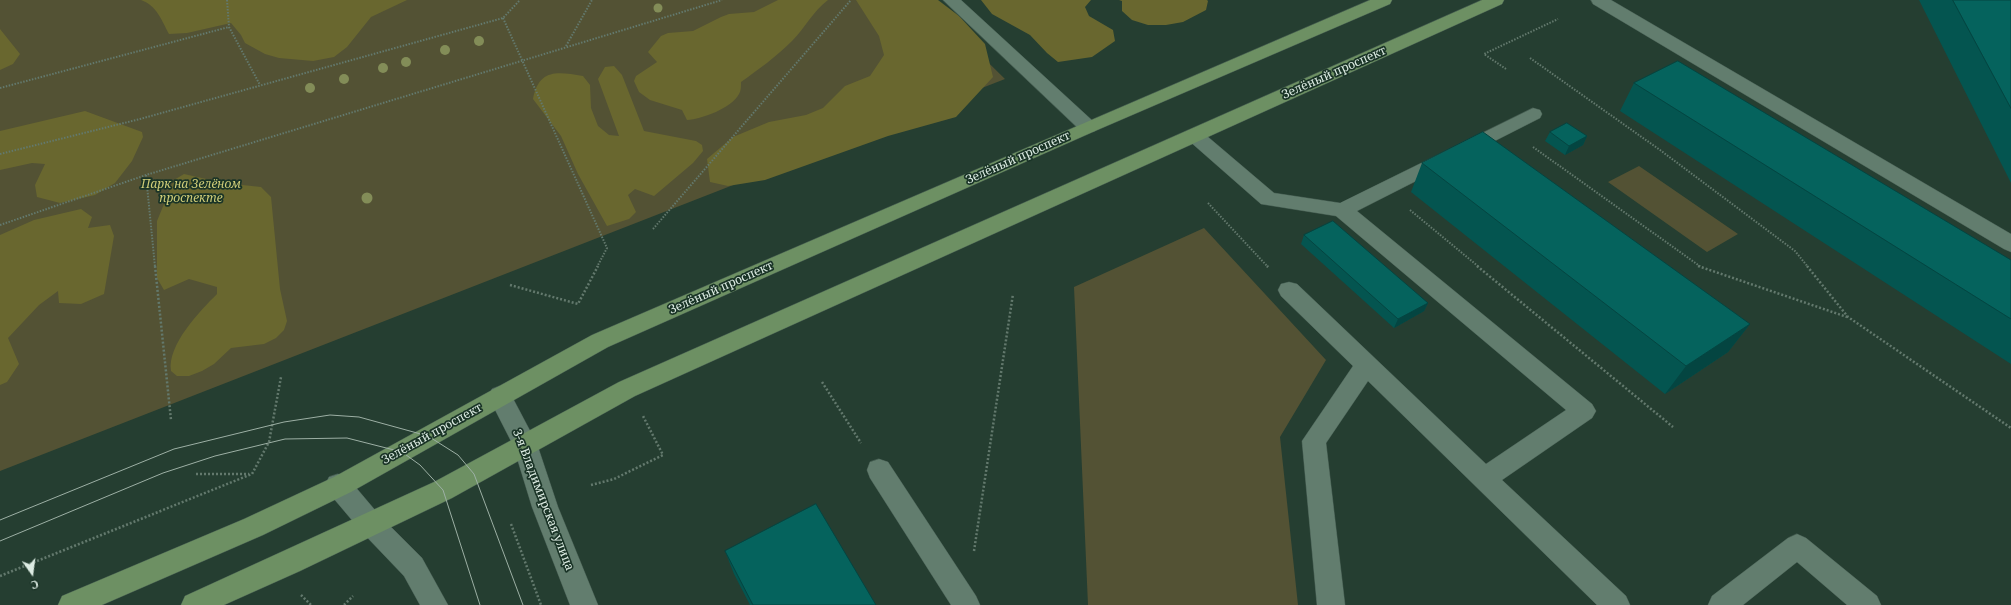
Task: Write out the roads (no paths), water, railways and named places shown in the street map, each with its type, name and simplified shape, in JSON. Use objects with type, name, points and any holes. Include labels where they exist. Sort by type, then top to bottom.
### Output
[{"type":"main road","name":"Зелёный проспект","points":[[72,605],[269,519],[338,485],[402,452],[600,341],[1088,127],[1384,0]]},
{"type":"main road","name":"Зелёный проспект","points":[[195,605],[371,524],[474,474],[525,444],[627,389],[1496,0]]},
{"type":"street","points":[[951,0],[1088,127]]},
{"type":"street","points":[[1599,0],[2011,244]]},
{"type":"street","points":[[1342,210],[1533,114]]},
{"type":"street","points":[[1194,135],[1268,199],[1342,210],[1584,411],[1484,479]]},
{"type":"street","points":[[1289,290],[1616,605]]},
{"type":"street","points":[[1331,605],[1314,441],[1366,365]]},
{"type":"street","name":"3-я Владимирская улица","points":[[500,396],[525,444],[545,507],[584,605]]},
{"type":"street","points":[[879,470],[966,605]]},
{"type":"street","points":[[338,485],[371,524],[412,567],[434,605]]},
{"type":"street","points":[[1722,605],[1797,546],[1867,605]]},
{"type":"tram line","points":[[0,520],[174,449],[284,422],[330,415],[359,417],[428,436],[458,455],[474,474],[523,605]]},
{"type":"tram line","points":[[0,541],[163,473],[215,456],[285,439],[347,438],[402,452],[420,465],[443,490],[480,605]]},
{"type":"park label","name":"Парк на Зелёном проспекте","points":[[191,192]]}]
